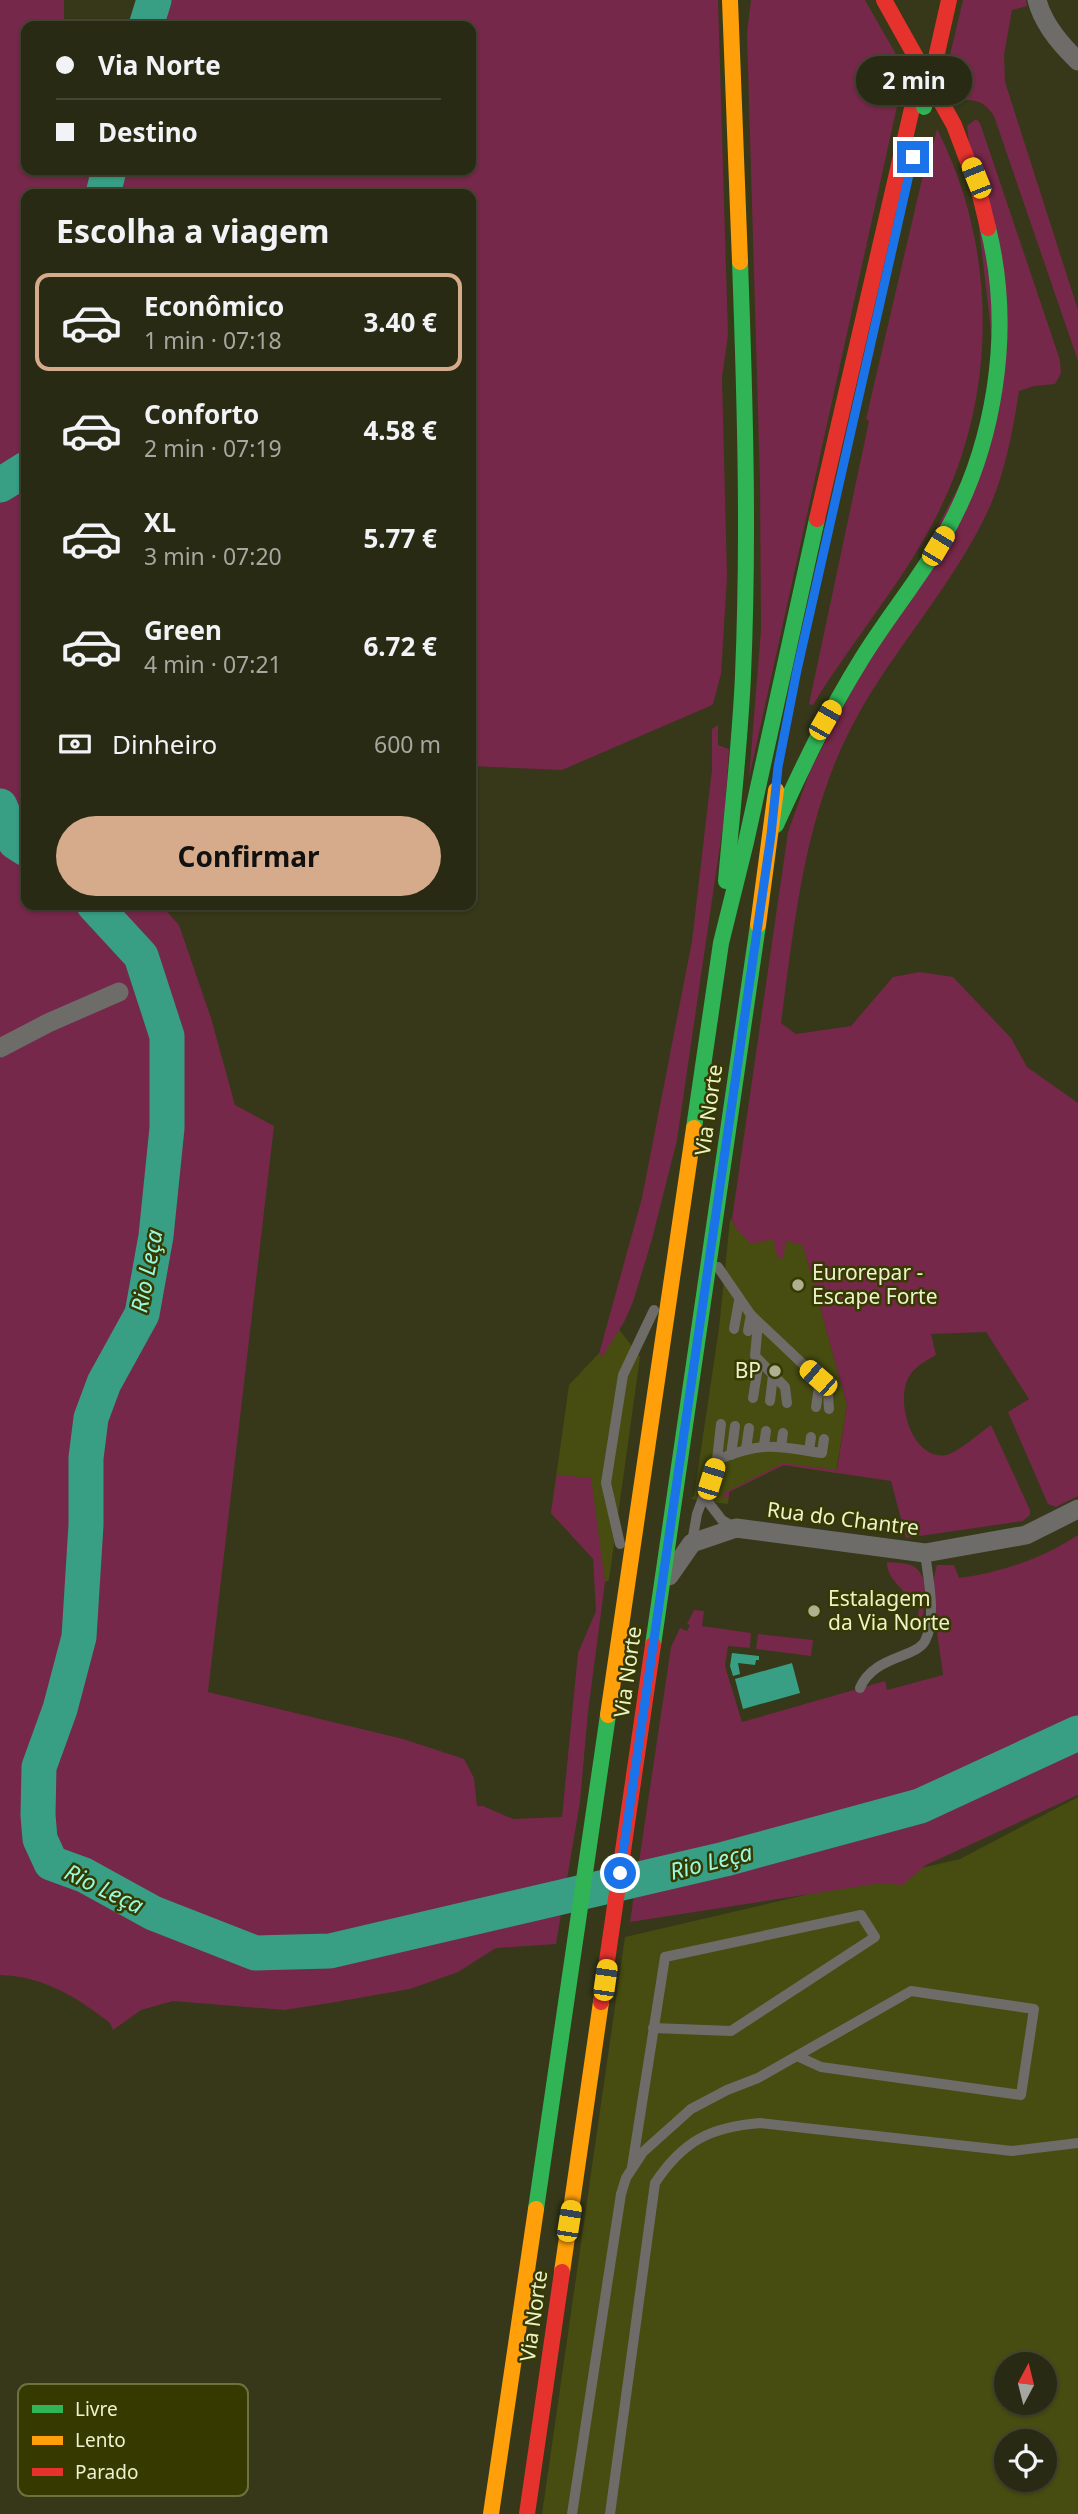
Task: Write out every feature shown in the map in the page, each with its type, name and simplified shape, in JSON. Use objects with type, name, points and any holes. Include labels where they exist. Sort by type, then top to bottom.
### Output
[{"type":"main road","points":[[771,835],[814,740],[837,699],[924,569],[952,522],[975,469],[994,399],[998,363],[999,300],[993,246],[982,197],[961,141],[884,0]]},
{"type":"main road","points":[[721,943],[937,0]]},
{"type":"main road","points":[[771,835],[778,767],[797,670],[949,0]]},
{"type":"main road","points":[[721,943],[741,712],[746,584],[731,2]]},
{"type":"main road","name":"Via Norte","points":[[527,2514],[771,835]]},
{"type":"main road","name":"Via Norte","points":[[491,2514],[721,943]]},
{"type":"street","points":[[1037,0],[1049,27],[1078,61]]},
{"type":"street","points":[[0,1048],[48,1023],[119,992]]},
{"type":"street","name":"Rua do Chantre","points":[[692,1543],[736,1528],[925,1553],[1026,1535],[1078,1509]]},
{"type":"street","points":[[662,1586],[692,1543]]},
{"type":"lane","points":[[710,1254],[739,1301],[754,1319],[820,1380],[828,1394],[829,1409]]},
{"type":"lane","points":[[628,1577],[606,1483],[623,1376],[672,1272]]},
{"type":"lane","points":[[734,1329],[739,1301]]},
{"type":"lane","points":[[748,1331],[754,1319]]},
{"type":"lane","points":[[754,1319],[754,1350],[759,1361],[785,1387],[787,1403]]},
{"type":"lane","points":[[753,1398],[759,1361]]},
{"type":"lane","points":[[770,1401],[774,1375]]},
{"type":"lane","points":[[816,1407],[820,1380]]},
{"type":"lane","points":[[692,1543],[697,1514],[717,1460],[721,1424]]},
{"type":"lane","points":[[731,1455],[735,1426]]},
{"type":"lane","points":[[746,1450],[749,1428]]},
{"type":"lane","points":[[764,1446],[766,1431]]},
{"type":"lane","points":[[781,1447],[783,1433]]},
{"type":"lane","points":[[809,1451],[811,1437]]},
{"type":"lane","points":[[717,1460],[764,1446],[822,1453],[824,1439]]},
{"type":"lane","points":[[705,1498],[722,1520],[736,1528]]},
{"type":"lane","points":[[860,1688],[867,1676],[880,1665],[918,1649],[925,1643],[929,1631],[931,1601],[925,1553]]},
{"type":"lane","points":[[631,2171],[653,2028],[665,1957],[861,1915],[875,1937],[731,2031],[653,2028]]},
{"type":"lane","points":[[572,2514],[621,2194],[643,2152],[691,2109],[727,2090],[758,2078],[911,1991],[1034,2008],[1021,2095],[821,2067],[797,2056]]},
{"type":"lane","points":[[610,2514],[654,2183],[685,2146],[722,2128],[760,2123],[1012,2151],[1078,2143]]},
{"type":"shaded area","points":[[0,0],[64,0],[64,21],[21,21],[21,175],[476,175],[476,21],[161,21],[167,0],[718,0],[728,335],[722,377],[727,577],[721,674],[713,704],[710,706],[562,770],[476,766],[476,189],[21,189],[21,910],[166,910],[179,925],[211,1018],[235,1105],[274,1126],[208,1692],[403,1739],[464,1759],[474,1778],[477,1806],[513,1819],[562,1817],[578,1653],[596,1611],[593,1559],[551,1513],[557,1473],[591,1478],[605,1582],[588,1712],[580,1802],[556,1944],[496,1948],[458,1972],[410,1989],[284,2010],[173,2001],[141,2010],[113,2030],[110,2023],[72,1996],[45,1984],[0,1975]]},
{"type":"shaded area","points":[[751,0],[865,0],[905,70],[749,778],[761,630],[760,480],[747,33]]},
{"type":"shaded area","points":[[963,0],[1026,0],[1027,6],[1012,10],[1004,55],[1005,82],[1078,310],[1078,361],[994,116],[977,101],[945,95],[950,77],[945,76]]},
{"type":"shaded area","points":[[976,119],[980,123],[1060,360],[1061,373],[1055,384],[1019,391],[1001,477],[991,504],[962,559],[874,688],[840,751],[814,826],[805,865],[781,1023],[796,1034],[851,1026],[893,977],[920,972],[953,977],[1011,1038],[1027,1067],[1078,1103],[1078,1496],[1056,1507],[1048,1504],[1008,1412],[1029,1399],[986,1332],[931,1334],[936,1355],[910,1375],[904,1398],[905,1412],[915,1438],[923,1448],[934,1454],[946,1455],[991,1425],[1030,1515],[1023,1521],[906,1538],[891,1481],[784,1465],[729,1492],[729,1498],[723,1496],[726,1492],[783,1463],[837,1470],[847,1405],[803,1245],[786,1241],[783,1257],[778,1259],[773,1239],[751,1244],[735,1227],[732,1219],[788,832],[810,771],[1000,407],[967,126]]},
{"type":"shaded area","points":[[937,129],[957,174],[971,221],[980,270],[983,319],[980,368],[972,416],[959,464],[926,535],[813,705],[809,704],[869,421],[866,419],[923,175],[926,175]]},
{"type":"shaded area","points":[[718,725],[718,745],[729,749],[725,811],[677,1140],[633,1302],[602,1357],[599,1354],[642,1198],[692,941],[712,769],[712,729]]},
{"type":"shaded area","name":"BP","points":[[732,1219],[735,1227],[803,1244],[847,1405],[836,1473],[783,1465],[729,1492],[728,1504],[691,1499],[694,1496],[719,1328]]},
{"type":"shaded area","points":[[615,1324],[640,1357],[609,1580],[605,1582],[602,1567],[551,1513],[569,1385],[600,1352]]},
{"type":"shaded area","points":[[1078,1535],[1078,1795],[926,1865],[902,1885],[881,1883],[630,1922],[671,1647],[680,1628],[687,1631],[690,1625],[687,1624],[694,1610],[704,1611],[702,1626],[751,1633],[750,1648],[728,1646],[725,1666],[742,1722],[885,1681],[887,1690],[943,1675],[934,1603],[937,1565],[954,1565],[959,1578],[990,1572],[1036,1557]]},
{"type":"shaded area","points":[[887,1562],[910,1565],[920,1573],[925,1586],[922,1624],[917,1623],[920,1601],[908,1599],[889,1573]]},
{"type":"shaded area","points":[[758,1634],[813,1640],[811,1656],[756,1649]]},
{"type":"shaded area","points":[[1078,1797],[1078,2514],[542,2514],[625,1937],[960,1859]]},
{"type":"water","points":[[732,1653],[759,1656],[759,1660],[756,1660],[755,1665],[738,1663],[740,1674],[733,1676],[730,1666]]},
{"type":"water","points":[[792,1663],[800,1693],[743,1709],[735,1679]]},
{"type":"waterway","name":"Rio Leça","points":[[148,21],[154,0]]},
{"type":"waterway","name":"Rio Leça","points":[[104,189],[108,175]]},
{"type":"waterway","name":"Rio Leça","points":[[0,485],[21,472]]},
{"type":"waterway","name":"Rio Leça","points":[[0,806],[15,842],[21,846]]},
{"type":"waterway","name":"Rio Leça","points":[[99,910],[141,956],[167,1036],[167,1128],[156,1236],[142,1314],[104,1383],[91,1418],[86,1458],[86,1525],[79,1637],[60,1709],[39,1767],[40,1839],[51,1863],[84,1875],[153,1913],[255,1953],[330,1951],[725,1859],[920,1806],[1078,1733]]},
{"type":"traffic: fast","points":[[924,107],[933,71]]},
{"type":"traffic: fast","points":[[776,825],[837,700],[941,541],[975,468],[995,389],[999,348],[996,268],[988,228]]},
{"type":"traffic: fast","points":[[726,881],[740,727],[745,623],[746,468],[740,262]]},
{"type":"traffic: fast","points":[[694,1128],[721,943],[817,519]]},
{"type":"traffic: fast","points":[[653,1645],[758,925]]},
{"type":"traffic: fast","points":[[536,2209],[608,1715]]},
{"type":"traffic: slow","points":[[730,0],[740,262]]},
{"type":"traffic: slow","points":[[758,925],[776,790]]},
{"type":"traffic: slow","points":[[608,1715],[694,1128]]},
{"type":"traffic: slow","points":[[562,2272],[601,2002]]},
{"type":"traffic: slow","points":[[491,2514],[536,2209]]},
{"type":"traffic: jam","points":[[884,0],[954,125],[979,191],[988,228]]},
{"type":"traffic: jam","points":[[933,71],[949,0]]},
{"type":"traffic: jam","points":[[817,519],[916,91]]},
{"type":"traffic: jam","points":[[601,2002],[653,1645]]},
{"type":"traffic: jam","points":[[527,2514],[562,2272]]},
{"type":"place","name":"Eurorepar - Escape Forte","points":[[798,1285]]},
{"type":"place","name":"BP","points":[[775,1371]]},
{"type":"place","name":"Estalagem da Via Norte","points":[[814,1611]]},
{"type":"route","points":[[620,1873],[771,835],[778,767],[828,526],[913,157]]}]
